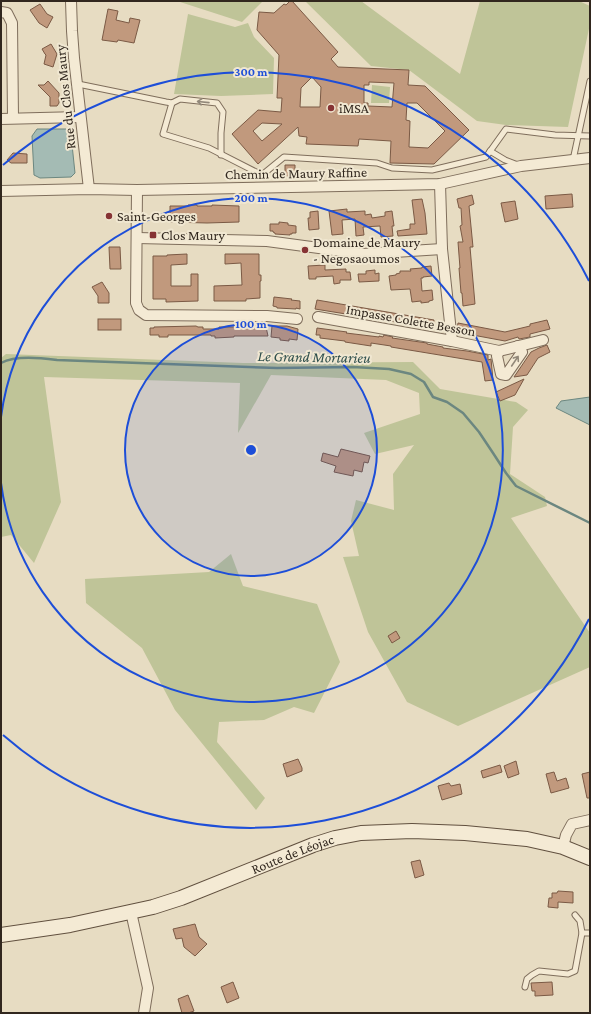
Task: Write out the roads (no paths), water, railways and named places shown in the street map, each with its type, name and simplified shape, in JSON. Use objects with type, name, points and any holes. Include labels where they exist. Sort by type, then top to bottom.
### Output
[{"type":"main road","name":"Route de Léojac","points":[[1,935],[70,925],[153,907],[180,898],[313,845],[335,838],[362,833],[412,831],[527,839],[563,847],[590,858]]},
{"type":"street","name":"Rue du Clos Maury","points":[[71,1],[72,32],[80,117],[89,189]]},
{"type":"street","points":[[1,12],[7,13],[12,23],[13,118]]},
{"type":"street","points":[[1,118],[80,117]]},
{"type":"street","name":"Chemin de Maury Raffine","points":[[1,191],[440,184],[521,166],[590,158]]},
{"type":"street","points":[[440,184],[442,249],[452,341]]},
{"type":"street","points":[[137,190],[136,302],[139,310],[146,315],[266,316],[297,319]]},
{"type":"street","points":[[137,238],[267,241],[363,254],[442,249]]},
{"type":"street","name":"Impasse Colette Besson","points":[[318,318],[452,341],[499,351],[544,340]]},
{"type":"street","points":[[499,351],[497,356],[501,374],[506,375],[522,352],[518,346]]},
{"type":"street","points":[[563,847],[566,835],[572,824],[590,820]]},
{"type":"street","points":[[131,912],[148,988],[144,1013]]},
{"type":"lane","points":[[573,160],[590,81]]},
{"type":"lane","points":[[78,84],[172,103],[180,99],[216,103],[223,112],[221,155]]},
{"type":"lane","points":[[172,103],[164,134],[209,148],[262,174],[284,157],[377,163],[392,168],[432,170],[486,157],[506,129],[590,136]]},
{"type":"lane","points":[[490,151],[505,160],[521,166]]},
{"type":"lane","points":[[526,987],[527,979],[539,971],[568,974],[575,971],[582,933],[580,921],[575,914]]},
{"type":"lane","points":[[582,933],[590,934]]},
{"type":"water","points":[[37,129],[66,129],[71,135],[75,173],[71,177],[40,178],[34,175],[32,136]]},
{"type":"water","points":[[590,397],[590,425],[556,408],[561,401]]},
{"type":"waterway","name":"Le Grand Mortarieu","points":[[1,363],[7,360],[21,358],[44,358],[57,360],[277,368],[353,367],[389,369],[411,374],[424,382],[433,397],[447,402],[463,413],[479,432],[516,486],[590,523]]},
{"type":"place","name":"iMSA","points":[[331,108]]},
{"type":"place","name":"Saint-Georges","points":[[109,216]]},
{"type":"place","name":"Clos Maury","points":[[153,235]]},
{"type":"place","name":"Domaine de Maury - Negosaoumos","points":[[305,250]]}]
